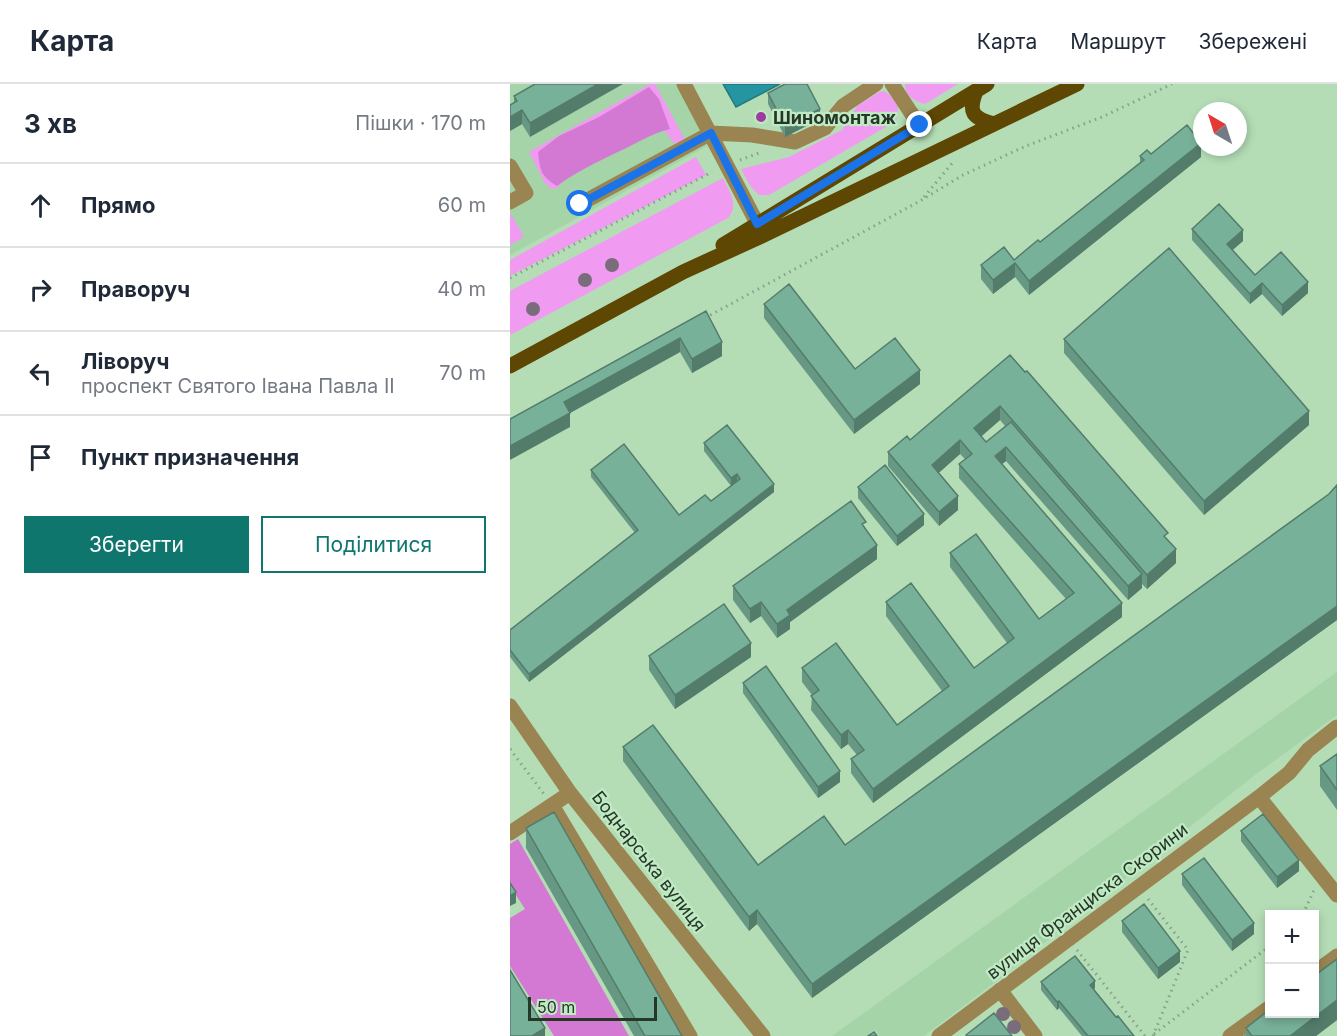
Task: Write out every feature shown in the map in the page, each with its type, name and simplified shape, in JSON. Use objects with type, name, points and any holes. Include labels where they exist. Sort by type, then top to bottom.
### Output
[{"type":"main road","points":[[510,366],[683,272],[1077,84]]},
{"type":"main road","points":[[683,272],[981,87]]},
{"type":"main road","points":[[981,87],[972,102],[974,114],[977,119],[994,124]]},
{"type":"street","points":[[684,84],[757,224]]},
{"type":"street","points":[[580,204],[711,133],[752,135],[795,142],[825,128],[843,106],[876,84]]},
{"type":"street","points":[[892,84],[920,125]]},
{"type":"street","points":[[510,166],[526,193],[510,202]]},
{"type":"street","name":"Боднарська вулиця","points":[[510,706],[570,793],[763,1036]]},
{"type":"street","name":"вулиця Франциска Скорини","points":[[939,1036],[1259,797],[1289,773],[1308,750],[1337,727]]},
{"type":"street","points":[[510,833],[570,793]]},
{"type":"street","points":[[1259,797],[1337,895]]},
{"type":"street","points":[[552,805],[690,1036]]},
{"type":"street","points":[[1319,969],[1337,956]]},
{"type":"street","points":[[1000,990],[1035,1036]]},
{"type":"street","points":[[1230,1036],[1265,1010]]},
{"type":"path","points":[[696,323],[973,170],[1026,146],[1102,117],[1172,84]]},
{"type":"path","points":[[920,201],[954,161],[962,158]]},
{"type":"path","points":[[510,278],[719,168]]},
{"type":"path","points":[[510,749],[552,805]]},
{"type":"path","points":[[1305,910],[1321,874]]},
{"type":"path","points":[[1147,897],[1188,950],[1153,1036]]},
{"type":"path","points":[[1153,1036],[1265,949]]},
{"type":"path","points":[[1081,956],[1145,1036]]},
{"type":"shaded area","points":[[510,84],[677,84],[711,144],[510,255]]},
{"type":"shaded area","points":[[650,84],[655,84],[687,143],[678,145],[672,141],[659,123],[565,176],[559,187],[551,189],[545,183],[529,152]]},
{"type":"shaded area","points":[[905,84],[958,84],[925,104],[911,97]]},
{"type":"shaded area","points":[[649,87],[659,99],[670,129],[595,163],[557,186],[544,176],[538,152],[559,136],[599,117]]},
{"type":"shaded area","points":[[884,91],[890,95],[898,107],[896,121],[769,195],[759,195],[751,187],[741,169],[789,157],[842,130],[857,106]]},
{"type":"shaded area","points":[[696,157],[706,175],[510,276],[510,260]]},
{"type":"shaded area","points":[[723,178],[733,203],[728,218],[510,335],[510,291]]},
{"type":"shaded area","points":[[510,215],[524,237],[510,245]]},
{"type":"shaded area","points":[[1337,672],[1337,715],[1251,778],[924,1036],[879,1036],[875,1030],[867,1036],[832,1036]]},
{"type":"shaded area","points":[[518,839],[629,1036],[554,1036],[510,966],[510,918],[525,909],[510,886],[510,844]]},
{"type":"water","points":[[723,84],[780,84],[736,107]]},
{"type":"building","points":[[535,84],[598,84],[530,123],[522,110],[510,117],[510,105],[517,101],[514,96]]},
{"type":"building","points":[[785,84],[807,84],[820,109],[785,126],[768,93]]},
{"type":"building","points":[[1187,125],[1193,133],[1193,149],[1029,281],[1015,263],[993,280],[981,265],[1004,247],[1014,260],[1144,160],[1140,156],[1147,150],[1151,154]]},
{"type":"building","points":[[1219,204],[1243,230],[1227,244],[1255,275],[1281,252],[1308,282],[1282,305],[1262,283],[1250,294],[1192,229]]},
{"type":"building","points":[[1169,248],[1309,411],[1204,501],[1064,339]]},
{"type":"building","points":[[789,284],[855,369],[895,338],[920,370],[854,420],[764,304]]},
{"type":"building","points":[[706,311],[722,342],[692,359],[680,338],[564,402],[570,413],[510,446],[510,419]]},
{"type":"building","points":[[1010,355],[1025,372],[1027,371],[1168,533],[1164,536],[1176,549],[1147,575],[1000,406],[974,428],[986,442],[1011,422],[1142,574],[1128,586],[1006,447],[995,456],[1122,603],[873,789],[851,759],[864,750],[848,730],[841,735],[811,696],[819,690],[802,668],[836,643],[897,725],[949,686],[886,602],[911,583],[974,668],[1014,638],[950,553],[976,534],[1039,619],[1074,593],[959,464],[972,454],[960,440],[932,465],[958,496],[939,512],[888,452],[907,436],[910,440]]},
{"type":"building","points":[[727,425],[774,484],[529,674],[510,650],[510,630],[638,530],[591,470],[624,444],[679,515],[705,495],[711,501],[740,479],[737,474],[731,478],[704,443]]},
{"type":"building","points":[[885,465],[924,514],[897,536],[858,487]]},
{"type":"building","points":[[1337,485],[1337,606],[812,984],[757,910],[749,917],[623,747],[653,725],[758,865],[824,816],[845,845],[1329,494]]},
{"type":"building","points":[[851,501],[866,522],[862,524],[877,545],[787,610],[790,615],[777,624],[761,602],[750,609],[733,586]]},
{"type":"building","points":[[724,604],[751,643],[675,695],[649,656]]},
{"type":"building","points":[[766,666],[840,771],[818,787],[743,683]]},
{"type":"building","points":[[1337,754],[1337,790],[1320,766]]},
{"type":"building","points":[[554,812],[682,1036],[645,1036],[526,828]]},
{"type":"building","points":[[1263,814],[1299,860],[1277,877],[1241,831]]},
{"type":"building","points":[[1204,858],[1254,923],[1232,940],[1182,874]]},
{"type":"building","points":[[510,883],[516,892],[510,896]]},
{"type":"building","points":[[1144,904],[1180,951],[1158,968],[1122,921]]},
{"type":"building","points":[[1075,956],[1095,981],[1090,985],[1134,1036],[1088,1036],[1041,982]]},
{"type":"building","points":[[1337,959],[1337,1000],[1319,1014],[1319,972]]},
{"type":"building","points":[[510,970],[545,1028],[532,1036],[510,1036]]},
{"type":"building","points":[[994,1013],[1012,1036],[966,1035]]},
{"type":"building","points":[[1265,1013],[1265,1018],[1314,1018],[1290,1036],[1252,1036],[1246,1028]]},
{"type":"place","name":"Шиномонтаж","points":[[761,117]]},
{"type":"route","points":[[580,204],[711,133],[757,224],[920,125]]}]
